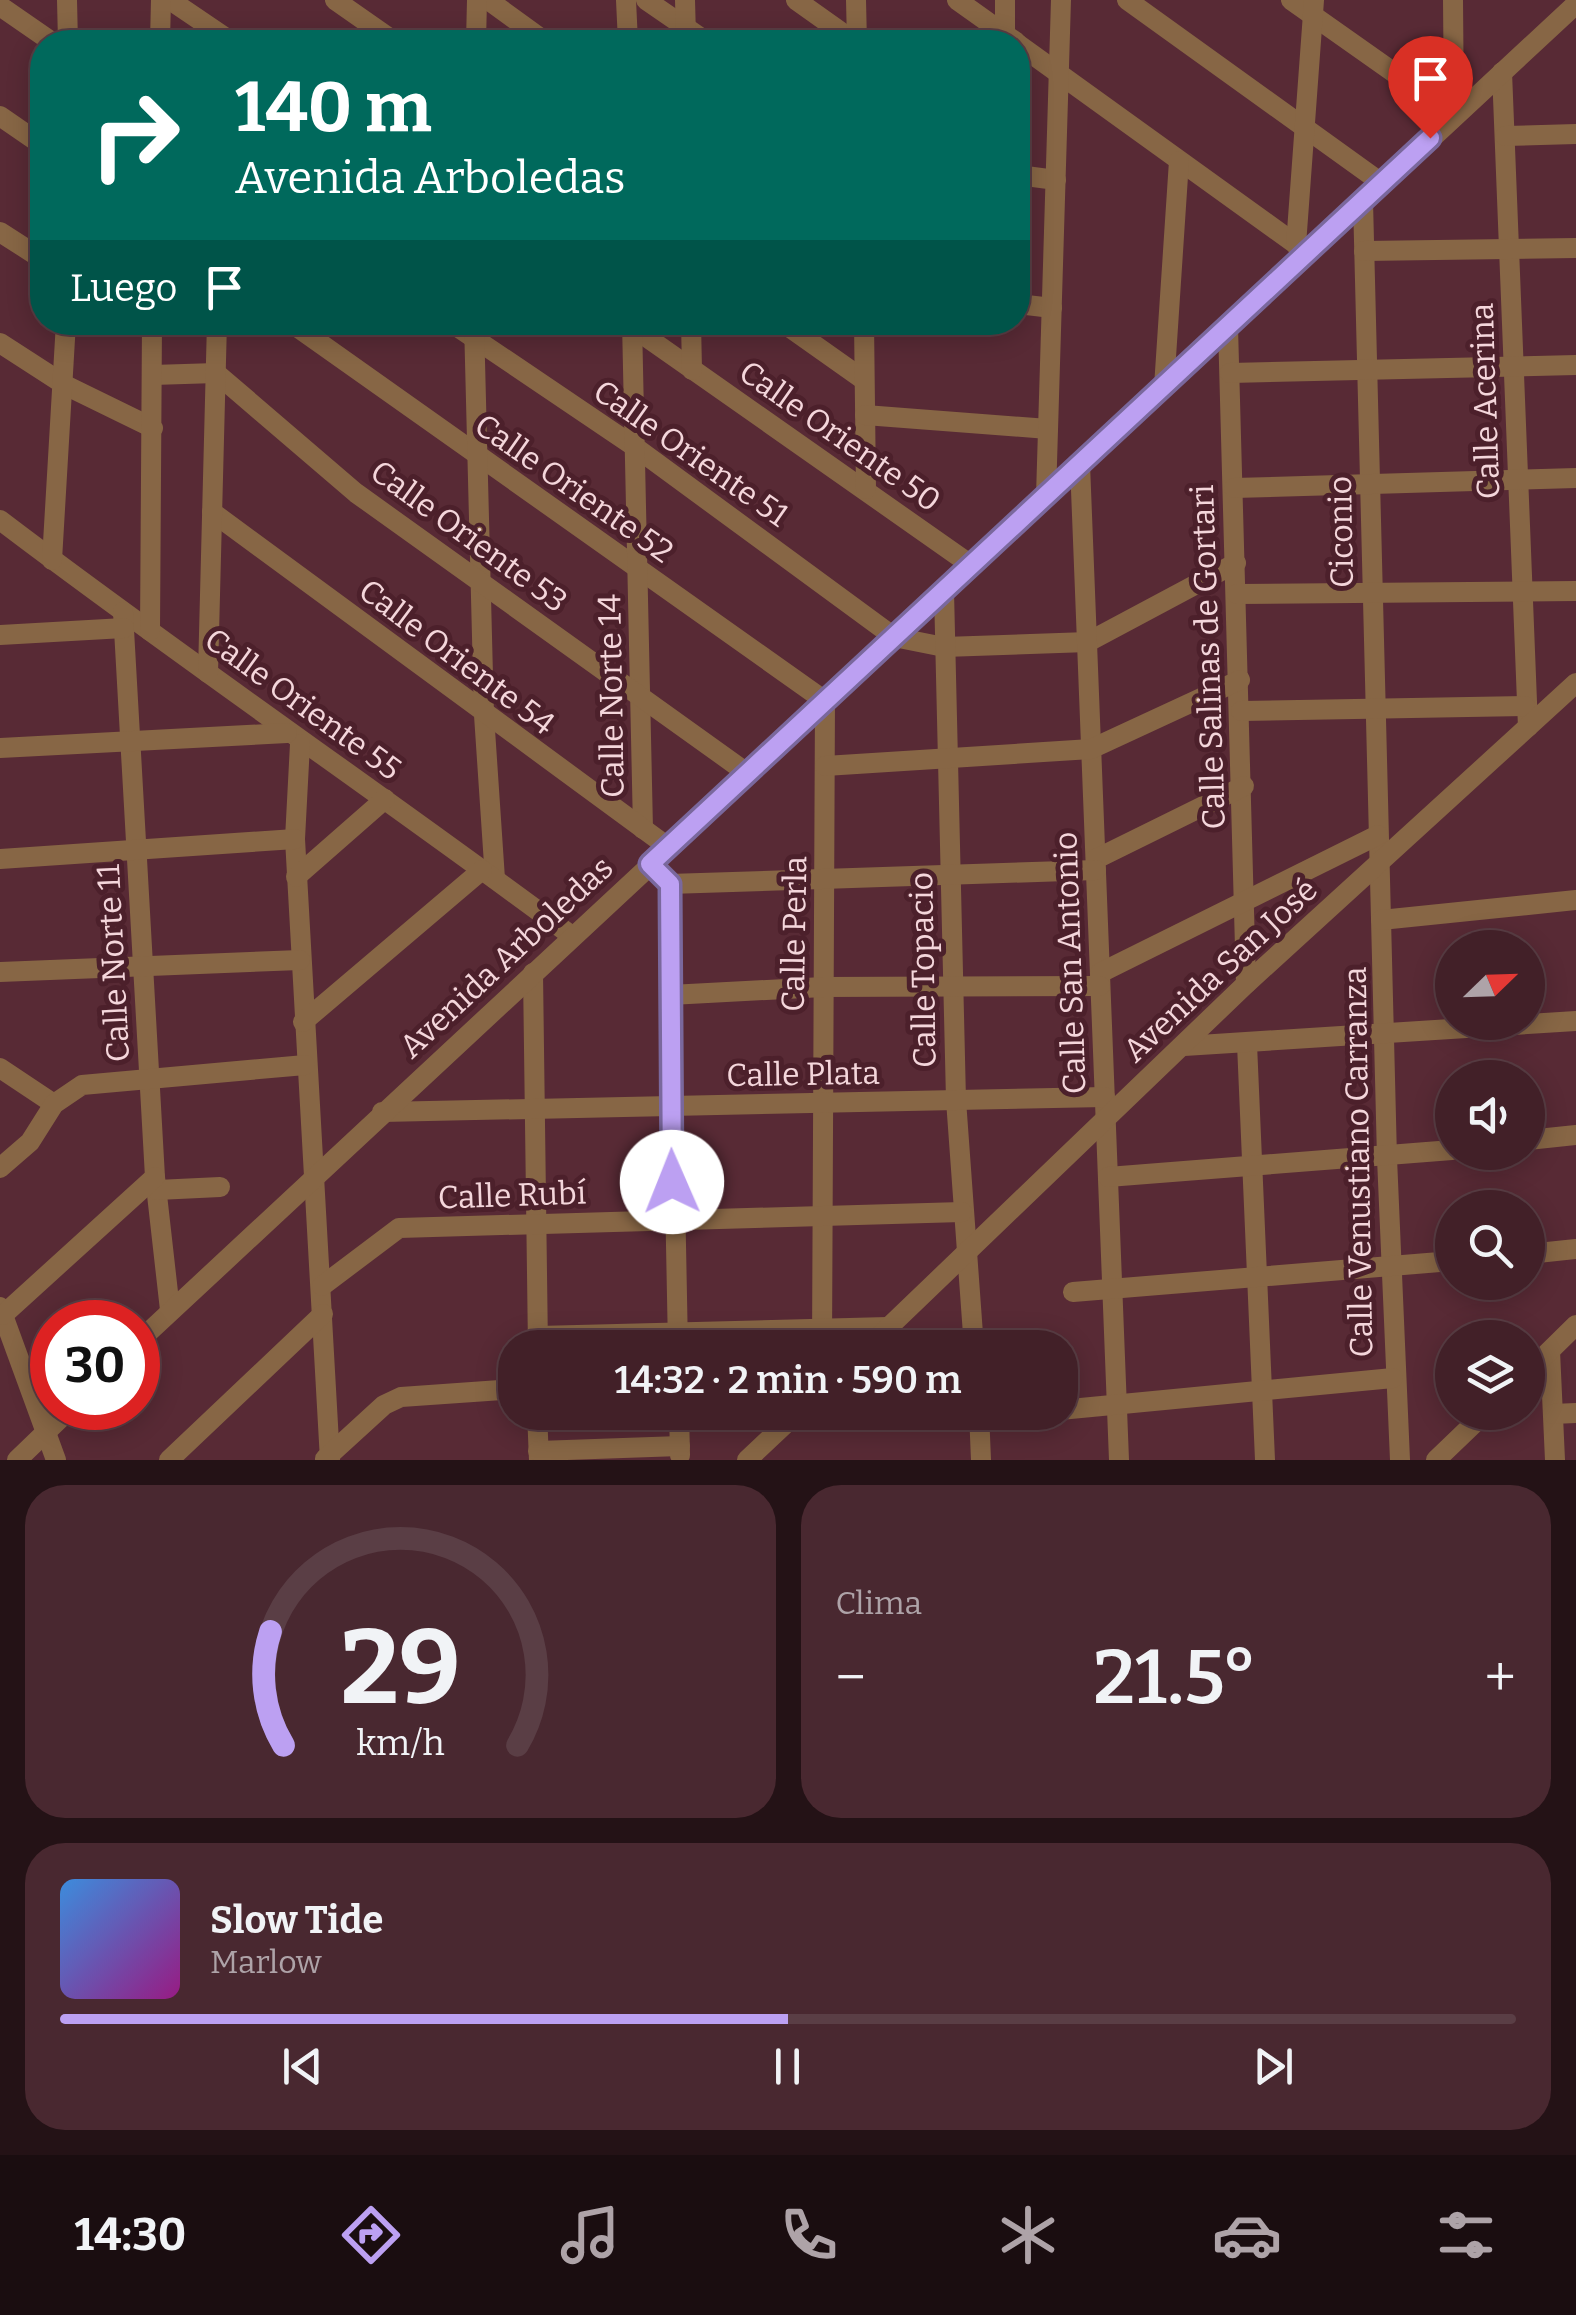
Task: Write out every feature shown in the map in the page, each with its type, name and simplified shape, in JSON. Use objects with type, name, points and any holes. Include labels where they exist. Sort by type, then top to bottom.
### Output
[{"type":"street","points":[[66,0],[67,30]]},
{"type":"street","points":[[161,30],[162,0]]},
{"type":"street","points":[[170,0],[212,30]]},
{"type":"street","points":[[335,0],[378,30]]},
{"type":"street","points":[[476,0],[476,30]]},
{"type":"street","points":[[488,0],[529,30]]},
{"type":"street","points":[[626,0],[627,30]]},
{"type":"street","points":[[646,0],[680,30]]},
{"type":"street","points":[[685,0],[686,30]]},
{"type":"street","points":[[796,0],[839,30]]},
{"type":"street","points":[[856,0],[856,30]]},
{"type":"street","points":[[957,0],[999,30]]},
{"type":"street","points":[[1005,0],[1011,30]]},
{"type":"street","points":[[1046,496],[1061,0]]},
{"type":"street","points":[[1127,0],[1383,184]]},
{"type":"street","points":[[1292,0],[1314,8],[1454,115]]},
{"type":"street","points":[[1453,0],[1454,115]]},
{"type":"street","name":"Avenida Arboledas","points":[[160,1320],[1228,327],[1302,249],[1364,201],[1502,72],[1567,21],[1576,4]]},
{"type":"street","points":[[0,6],[35,30]]},
{"type":"street","points":[[1302,249],[1314,8]]},
{"type":"street","points":[[1030,53],[1302,249]]},
{"type":"street","name":"Calle Acerina","points":[[1502,72],[1527,716]]},
{"type":"street","points":[[0,116],[30,137]]},
{"type":"street","points":[[1505,136],[1576,134]]},
{"type":"street","points":[[1164,387],[1180,161]]},
{"type":"street","points":[[1030,177],[1056,180]]},
{"type":"street","name":"Ciconio","points":[[1364,201],[1379,862]]},
{"type":"street","points":[[0,232],[30,251]]},
{"type":"street","points":[[1364,251],[1576,248]]},
{"type":"street","points":[[1030,305],[1052,308]]},
{"type":"street","name":"Calle Salinas de Gortari","points":[[1228,327],[1244,786],[1246,984]]},
{"type":"street","points":[[52,560],[66,335]]},
{"type":"street","points":[[150,631],[151,335]]},
{"type":"street","points":[[208,673],[217,335]]},
{"type":"street","name":"Calle Oriente 52","points":[[308,335],[825,701]]},
{"type":"street","points":[[303,1022],[488,874],[474,335]]},
{"type":"street","name":"Calle Oriente 51","points":[[480,335],[894,637]]},
{"type":"street","name":"Calle Norte 14","points":[[630,335],[640,571],[643,829]]},
{"type":"street","name":"Calle Oriente 50","points":[[645,335],[971,565]]},
{"type":"street","points":[[691,335],[692,370]]},
{"type":"street","points":[[800,335],[864,380]]},
{"type":"street","points":[[864,335],[866,489]]},
{"type":"street","points":[[0,343],[65,384],[153,428]]},
{"type":"street","points":[[1230,373],[1576,365]]},
{"type":"street","points":[[153,375],[216,373]]},
{"type":"street","name":"Calle Oriente 53","points":[[216,373],[356,493],[747,774]]},
{"type":"street","points":[[865,415],[1048,429]]},
{"type":"street","name":"Calle San Antonio","points":[[1080,464],[1119,1460]]},
{"type":"street","points":[[1234,488],[1576,478]]},
{"type":"street","name":"Calle Oriente 54","points":[[212,512],[484,716],[668,847]]},
{"type":"street","name":"Calle Oriente 55","points":[[0,520],[124,620],[150,631],[572,936]]},
{"type":"street","points":[[894,637],[944,647],[1088,642],[1236,563]]},
{"type":"street","name":"Calle Topacio","points":[[944,591],[956,1100],[973,1330]]},
{"type":"street","points":[[1237,594],[1576,591]]},
{"type":"street","points":[[0,635],[124,620]]},
{"type":"street","name":"Calle Norte 11","points":[[124,620],[156,1183],[170,1310]]},
{"type":"street","points":[[824,766],[1091,749],[1240,680]]},
{"type":"street","name":"Avenida San José","points":[[885,1330],[968,1254],[1105,1108],[1184,1046],[1527,716],[1576,683]]},
{"type":"street","name":"Calle Perla","points":[[822,1330],[825,701]]},
{"type":"street","points":[[1241,711],[1375,709],[1527,716]]},
{"type":"street","points":[[0,748],[130,739],[294,738],[296,877],[305,1065],[316,1176],[328,1458]]},
{"type":"street","points":[[670,884],[952,875],[1096,865],[1244,786]]},
{"type":"street","points":[[296,877],[385,799]]},
{"type":"street","points":[[670,995],[1100,980],[1244,902],[1378,836]]},
{"type":"street","points":[[0,858],[295,839]]},
{"type":"street","name":"Calle Venustiano Carranza","points":[[1379,862],[1393,1378],[1400,1460]]},
{"type":"street","points":[[650,864],[670,884],[672,1220],[677,1330]]},
{"type":"street","points":[[1382,920],[1576,900]]},
{"type":"street","points":[[0,972],[300,960]]},
{"type":"street","points":[[533,973],[538,1112],[538,1330]]},
{"type":"street","points":[[1184,1046],[1576,1021]]},
{"type":"street","points":[[1247,1044],[1266,1460]]},
{"type":"street","points":[[0,1168],[36,1134],[54,1104],[82,1085],[305,1065]]},
{"type":"street","points":[[0,1068],[54,1104]]},
{"type":"street","name":"Calle Plata","points":[[382,1112],[538,1112],[956,1100],[1105,1108]]},
{"type":"street","points":[[1545,1138],[1576,1134]]},
{"type":"street","points":[[1108,1176],[1435,1152]]},
{"type":"street","points":[[56,1460],[2,1311],[156,1183],[220,1187]]},
{"type":"street","name":"Calle Rubí","points":[[322,1286],[399,1228],[962,1212]]},
{"type":"street","points":[[1545,1252],[1576,1249]]},
{"type":"street","points":[[1073,1292],[1435,1262]]},
{"type":"street","points":[[169,1460],[323,1314]]},
{"type":"street","points":[[1545,1355],[1576,1326]]},
{"type":"street","points":[[872,1330],[888,1327]]},
{"type":"street","points":[[1550,1350],[1555,1460]]},
{"type":"street","points":[[1078,1408],[1393,1378]]},
{"type":"street","points":[[328,1458],[384,1404],[401,1397],[498,1391]]},
{"type":"street","points":[[1553,1414],[1576,1413]]},
{"type":"street","points":[[538,1430],[538,1456],[680,1453]]},
{"type":"street","points":[[747,1460],[779,1430]]},
{"type":"street","points":[[980,1430],[981,1460]]},
{"type":"street","points":[[17,1460],[46,1432]]},
{"type":"street","points":[[1436,1460],[1465,1432]]},
{"type":"street","points":[[1465,1432],[1466,1460]]},
{"type":"route","points":[[672,1182],[670,884],[650,864],[1430,138]]}]
